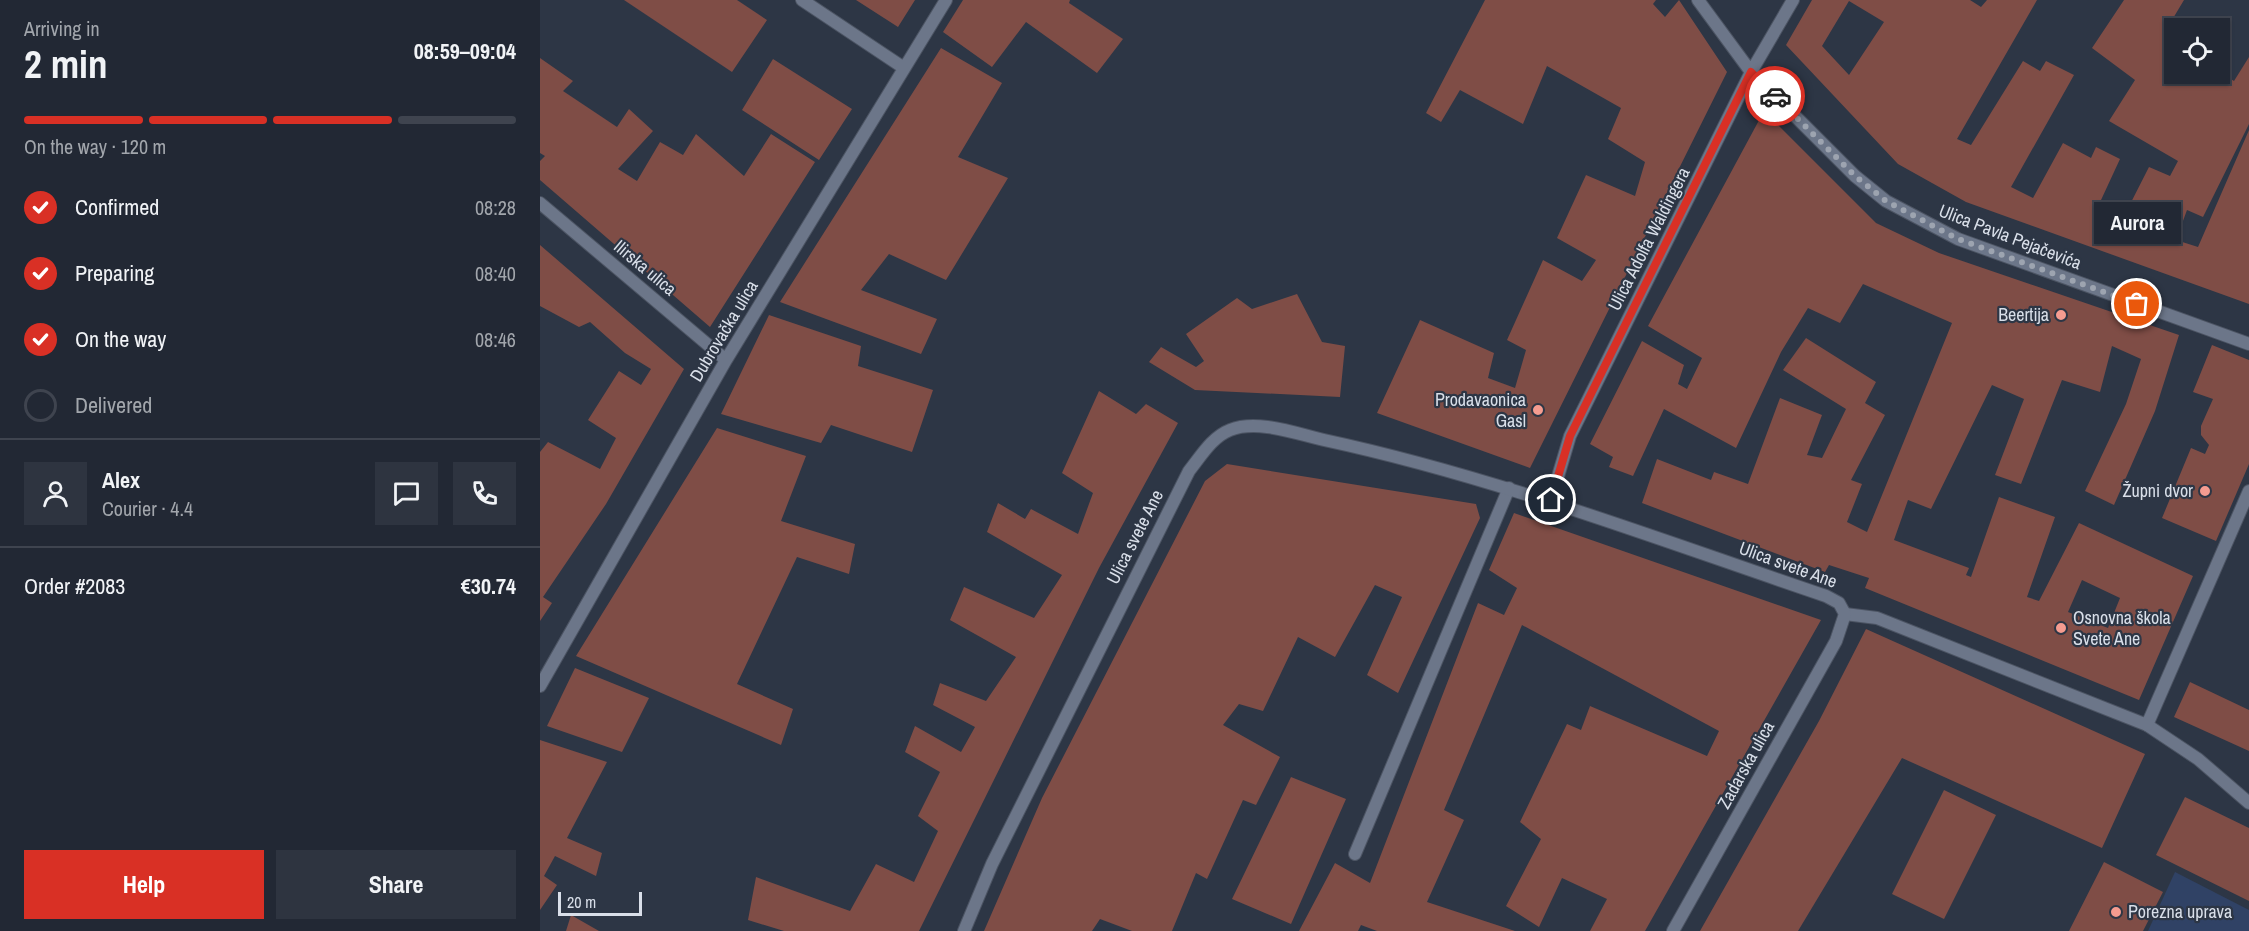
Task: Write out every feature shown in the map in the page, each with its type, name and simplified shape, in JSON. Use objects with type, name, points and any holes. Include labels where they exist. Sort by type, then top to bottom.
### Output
[{"type":"street","points":[[802,0],[904,68]]},
{"type":"street","name":"Dubrovačka ulica","points":[[540,686],[726,360],[946,0]]},
{"type":"street","name":"Ulica Pavla Pejačevića","points":[[1698,0],[1751,72],[1855,176],[1886,201],[1958,239],[2249,344]]},
{"type":"street","name":"Ulica Adolfa Waldingera","points":[[1551,500],[1570,436],[1751,72],[1793,0]]},
{"type":"street","name":"Ilirska ulica","points":[[540,204],[726,360]]},
{"type":"street","name":"Ulica svete Ane","points":[[964,931],[992,864],[1189,471],[1211,442],[1231,430],[1252,427],[1279,430],[1352,446],[1551,500],[1827,596],[1839,603],[1845,614],[1877,618],[2147,724],[2198,759],[2249,803]]},
{"type":"street","points":[[1355,854],[1509,488]]},
{"type":"street","points":[[2147,724],[2249,491]]},
{"type":"street","name":"Zadarska ulica","points":[[1673,931],[1836,641],[1845,614]]},
{"type":"shaded area","points":[[2175,872],[2249,910],[2249,931],[2148,931]]},
{"type":"building","points":[[624,0],[737,0],[767,20],[732,72]]},
{"type":"building","points":[[856,0],[915,0],[898,27]]},
{"type":"building","points":[[963,0],[1070,0],[1069,3],[1123,39],[1097,73],[1026,22],[992,67],[943,32]]},
{"type":"building","points":[[1485,0],[1656,0],[1653,4],[1665,17],[1679,0],[1727,72],[1530,468],[1377,413],[1420,320],[1494,353],[1488,378],[1515,388],[1526,350],[1507,340],[1543,260],[1582,281],[1596,260],[1557,238],[1586,175],[1635,196],[1645,162],[1608,139],[1621,108],[1547,66],[1523,124],[1460,90],[1441,122],[1426,113]]},
{"type":"building","points":[[1812,0],[1970,0],[1981,7],[1987,0],[2037,0],[1957,139],[1971,145],[2023,61],[2040,71],[2046,61],[2074,75],[2011,187],[2033,198],[2063,143],[2091,158],[2096,147],[2120,159],[2095,213],[2120,224],[2149,167],[2170,176],[2178,161],[2109,121],[2135,80],[2092,48],[2124,0],[2184,0],[2173,18],[2164,18],[2164,84],[2230,84],[2230,78],[2234,81],[2249,57],[2249,124],[2203,217],[2187,210],[2176,240],[2198,247],[2249,130],[2249,304],[1966,202],[1898,164],[1786,45]],"holes":[[[1849,1],[1884,22],[1849,75],[1822,46]]]},
{"type":"building","points":[[941,48],[1002,83],[958,157],[1008,178],[946,280],[889,254],[861,290],[937,319],[921,354],[780,302]]},
{"type":"building","points":[[540,58],[573,81],[563,91],[617,127],[629,109],[653,131],[618,169],[637,181],[660,142],[683,155],[696,134],[744,176],[771,134],[815,162],[710,327],[540,180],[540,161],[545,156],[540,153]]},
{"type":"building","points":[[773,59],[852,109],[819,160],[742,110]]},
{"type":"building","points":[[1764,111],[1876,223],[1939,253],[2179,335],[2155,411],[2114,505],[2085,491],[2126,404],[2141,359],[2112,346],[2100,392],[2062,380],[2021,484],[1995,475],[2024,399],[1992,385],[1931,509],[1908,500],[1894,540],[1969,568],[1966,575],[1971,577],[1999,497],[2055,517],[2027,597],[2039,601],[2079,523],[2193,576],[2139,700],[1865,588],[1869,578],[1829,565],[1825,572],[1642,503],[1657,459],[1711,480],[1714,472],[1748,484],[1780,398],[1822,415],[1807,455],[1822,458],[1846,409],[1783,370],[1806,338],[1876,382],[1865,403],[1885,415],[1851,480],[1862,484],[1847,522],[1867,532],[1952,323],[1863,284],[1840,323],[1808,308],[1781,352],[1736,448],[1664,409],[1633,476],[1609,467],[1613,457],[1590,444],[1642,341],[1684,365],[1678,384],[1687,389],[1702,358],[1648,326]],"holes":[[[2082,580],[2120,598],[2108,628],[2068,612]]]},
{"type":"building","points":[[540,245],[684,369],[606,504],[543,597],[552,603],[540,621],[540,452],[548,442],[600,469],[616,438],[588,420],[619,371],[641,385],[651,369],[625,353],[590,322],[579,327],[540,306]]},
{"type":"building","points":[[1297,294],[1322,342],[1345,346],[1340,397],[1195,390],[1149,362],[1161,347],[1196,367],[1204,361],[1186,334],[1237,298],[1252,309]]},
{"type":"building","points":[[769,315],[861,346],[858,366],[933,390],[912,452],[831,425],[821,443],[721,414]]},
{"type":"building","name":"Župni dvor","points":[[2212,345],[2249,360],[2249,464],[2216,541],[2162,518],[2191,448],[2205,454],[2209,445],[2201,435],[2201,426],[2213,399],[2193,392]]},
{"type":"building","points":[[1099,391],[1136,414],[1146,404],[1178,423],[1099,568],[919,931],[784,931],[748,920],[756,877],[850,911],[876,864],[914,882],[938,831],[918,816],[940,772],[905,752],[915,726],[961,752],[975,727],[933,705],[940,683],[986,701],[1016,657],[950,620],[964,587],[1034,618],[1062,575],[987,532],[998,503],[1025,519],[1031,509],[1078,534],[1093,493],[1062,473]]},
{"type":"building","points":[[717,428],[806,456],[781,521],[855,544],[849,574],[797,557],[737,684],[793,709],[781,745],[576,656]]},
{"type":"building","points":[[1227,464],[1476,504],[1480,518],[1398,693],[1367,675],[1402,597],[1375,585],[1335,657],[1298,637],[1263,711],[1239,704],[1223,725],[1280,757],[1256,805],[1243,800],[1207,879],[1196,873],[1172,931],[1132,931],[1100,919],[1092,931],[984,931],[1042,798],[1205,481]]},
{"type":"building","points":[[1514,513],[1821,620],[1645,931],[1590,931],[1607,899],[1562,878],[1539,927],[1506,906],[1541,839],[1520,822],[1567,724],[1581,730],[1590,706],[1707,756],[1719,731],[1522,625],[1444,810],[1464,820],[1427,902],[1515,931],[1377,931],[1361,925],[1358,931],[1299,931],[1335,863],[1370,883],[1478,603],[1504,615],[1517,588],[1489,570]]},
{"type":"building","points":[[1866,629],[2145,754],[2102,848],[1902,758],[1798,931],[1700,931],[1819,721]]},
{"type":"building","points":[[575,668],[649,698],[622,752],[547,726]]},
{"type":"building","points":[[2190,682],[2249,710],[2249,751],[2174,717]]},
{"type":"building","points":[[540,740],[607,762],[567,838],[602,853],[596,876],[555,856],[544,876],[557,885],[540,910]]},
{"type":"building","points":[[1291,777],[1346,799],[1291,924],[1232,899]]},
{"type":"building","points":[[1944,790],[1996,815],[1944,919],[1892,894]]},
{"type":"building","points":[[2185,797],[2249,828],[2249,901],[2156,855]]},
{"type":"building","name":"Porezna uprava","points":[[2104,862],[2163,892],[2143,931],[2069,931]]},
{"type":"building","points":[[571,915],[599,931],[566,931]]},
{"type":"way so far","points":[[1775,96],[1855,176],[1886,201],[1958,239],[2137,304]]},
{"type":"place","name":"Aurora","points":[[2137,304]]},
{"type":"place","name":"Beertija","points":[[2061,315]]},
{"type":"place","name":"Prodavaonica Gasl","points":[[1538,410]]},
{"type":"place","name":"Župni dvor","points":[[2205,491]]},
{"type":"place","name":"Osnovna škola Svete Ane","points":[[2061,628]]},
{"type":"place","name":"Porezna uprava","points":[[2116,912]]},
{"type":"route","points":[[1551,500],[1556,476],[1570,436],[1751,72],[1775,96]]}]
